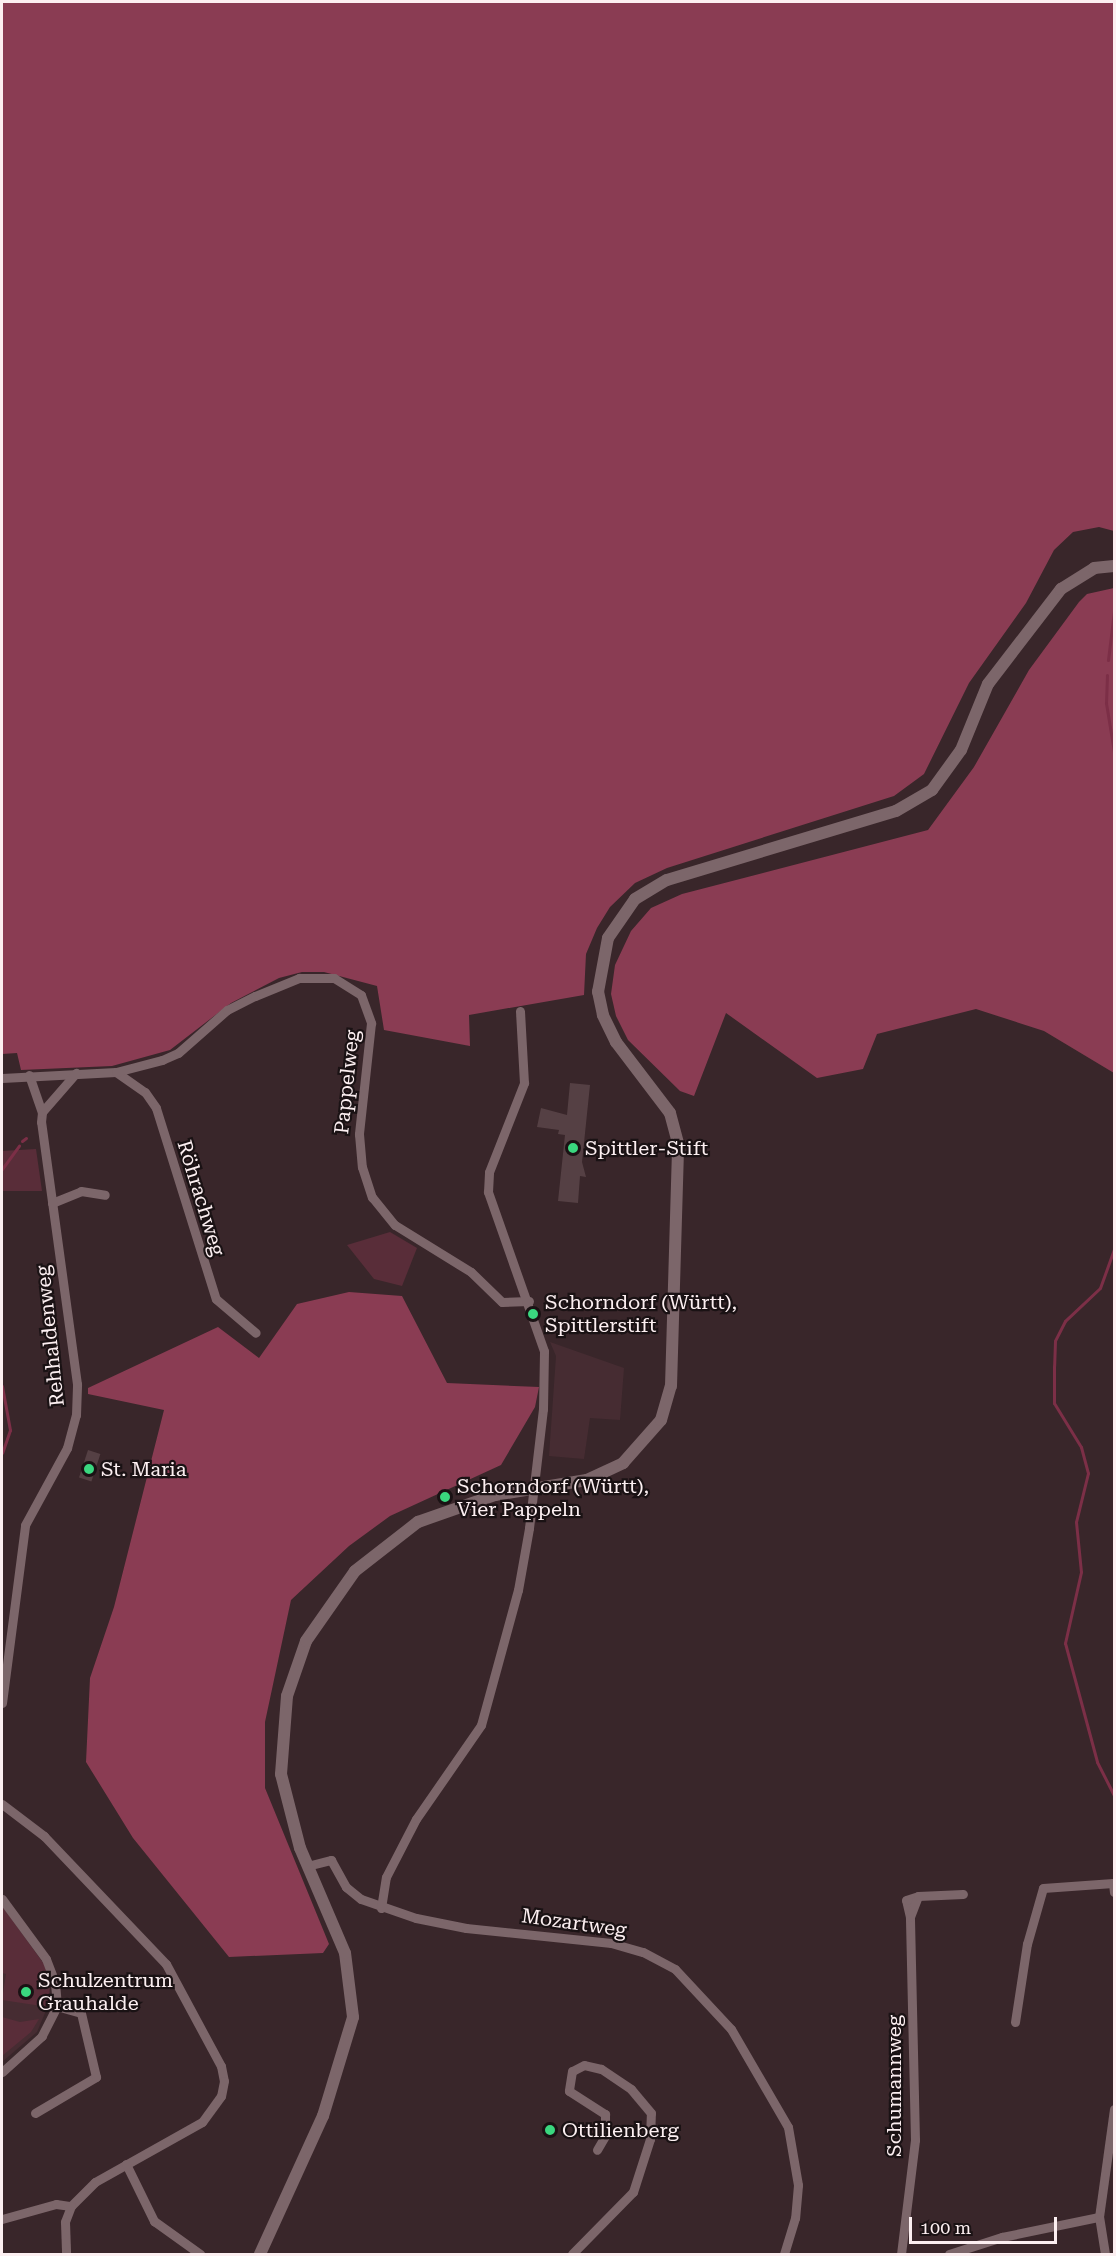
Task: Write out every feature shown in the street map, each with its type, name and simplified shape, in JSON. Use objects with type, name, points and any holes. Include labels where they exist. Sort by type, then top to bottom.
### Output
[{"type":"main road","points":[[260,2254],[324,2116],[353,2017],[345,1953],[307,1866],[285,1798],[281,1734],[294,1671],[318,1620],[355,1571],[418,1522],[465,1502],[587,1480],[623,1463],[661,1420],[671,1386],[678,1143],[670,1113],[616,1042],[603,1015],[598,992],[601,962],[621,916],[635,899],[667,880],[896,811],[932,790],[961,750],[988,684],[1061,589],[1094,568],[1114,566]]},
{"type":"street","name":"Pappelweg","points":[[2,1078],[116,1072],[178,1053],[227,1010],[299,978],[317,974],[349,985],[368,1006],[371,1023],[359,1134],[362,1167],[372,1197],[396,1225],[471,1272],[502,1302],[528,1301]]},
{"type":"street","points":[[381,1908],[386,1877],[416,1818],[484,1718],[518,1590],[543,1409],[544,1351],[488,1192],[489,1172],[524,1083],[520,1011]]},
{"type":"street","name":"Röhrachweg","points":[[116,1072],[145,1092],[156,1108],[216,1299],[256,1333]]},
{"type":"street","points":[[42,1112],[76,1073]]},
{"type":"street","name":"Rehhaldenweg","points":[[2,1703],[25,1525],[67,1448],[76,1415],[77,1384],[42,1112],[29,1075]]},
{"type":"street","points":[[52,1203],[81,1191],[105,1195]]},
{"type":"street","points":[[2,1804],[44,1836],[166,1964],[221,2066],[221,2096],[202,2122],[95,2182],[71,2206],[65,2222],[66,2254]]},
{"type":"street","name":"Mozartweg","points":[[307,1866],[331,1860],[346,1887],[381,1908],[466,1928],[611,1943],[643,1952],[675,1969],[731,2029],[788,2127],[798,2185],[795,2218],[784,2254]]},
{"type":"street","points":[[1031,1890],[1114,1887]]},
{"type":"street","points":[[1015,2022],[1027,1944],[1043,1888]]},
{"type":"street","name":"Schumannweg","points":[[901,2254],[915,2140],[910,1917],[918,1896],[963,1894]]},
{"type":"street","points":[[2,1899],[46,1959],[56,1983],[57,2006],[42,2036],[2,2072]]},
{"type":"street","points":[[35,2113],[96,2077],[81,2013],[57,2006]]},
{"type":"street","points":[[572,2254],[633,2192],[650,2139],[651,2113],[632,2089],[601,2069],[584,2065],[572,2072],[569,2091],[605,2114],[606,2136],[597,2150]]},
{"type":"street","points":[[1105,2254],[1099,2217],[1114,2109]]},
{"type":"street","points":[[126,2164],[154,2221],[200,2254]]},
{"type":"street","points":[[2,2219],[56,2204],[71,2206]]},
{"type":"street","points":[[949,2254],[1002,2237],[1099,2217]]},
{"type":"shaded area","points":[[2,2],[1114,2],[1114,531],[1099,527],[1073,532],[1054,550],[1026,603],[969,683],[924,774],[894,796],[667,868],[635,883],[610,907],[597,928],[586,954],[584,995],[469,1015],[470,1046],[384,1030],[377,986],[324,972],[302,972],[279,978],[231,1003],[170,1050],[112,1066],[21,1070],[17,1053],[2,1054]]},
{"type":"shaded area","points":[[1114,588],[1114,1073],[1044,1031],[976,1009],[877,1034],[863,1069],[817,1078],[726,1013],[694,1096],[680,1091],[628,1040],[616,1016],[611,994],[615,965],[631,931],[651,908],[682,894],[928,830],[974,767],[1029,670],[1079,602],[1087,594]]},
{"type":"shaded area","points":[[36,1149],[42,1191],[2,1191],[2,1151]]},
{"type":"shaded area","points":[[390,1232],[417,1248],[402,1286],[374,1279],[347,1245]]},
{"type":"shaded area","points":[[349,1292],[402,1296],[447,1383],[539,1387],[535,1407],[501,1465],[390,1516],[349,1546],[291,1600],[265,1722],[265,1788],[329,1944],[323,1953],[229,1957],[133,1838],[86,1762],[90,1678],[114,1607],[164,1410],[88,1394],[88,1388],[218,1327],[259,1358],[297,1304]]},
{"type":"shaded area","points":[[550,1342],[624,1368],[620,1420],[590,1418],[584,1459],[549,1456],[556,1356]]},
{"type":"shaded area","name":"Schulzentrum Grauhalde","points":[[2,1905],[50,1982],[50,2001],[37,2032],[2,2062]]},
{"type":"shaded area","name":"Schulzentrum Grauhalde","points":[[2,1906],[44,1964],[50,1982],[48,2007],[2,2000],[6,1974],[2,1973]]},
{"type":"shaded area","points":[[2,2017],[20,2022],[39,2019],[31,2032],[2,2056]]},
{"type":"building","name":"Spittler-Stift","points":[[570,1083],[590,1085],[582,1162],[586,1177],[580,1176],[578,1203],[558,1201],[565,1135],[558,1134],[559,1130],[537,1127],[541,1108],[567,1115]]},
{"type":"building","name":"St. Maria","points":[[88,1450],[100,1454],[91,1482],[79,1478]]},
{"type":"waterway","points":[[1108,660],[1114,611]]},
{"type":"waterway","points":[[1107,675],[1106,703],[1114,752]]},
{"type":"waterway","points":[[22,1141],[26,1138]]},
{"type":"waterway","points":[[2,1169],[19,1146]]},
{"type":"waterway","points":[[1114,1249],[1100,1288],[1065,1321],[1055,1341],[1054,1366],[1054,1403],[1081,1447],[1088,1473],[1076,1522],[1081,1572],[1065,1643],[1097,1762],[1114,1795]]},
{"type":"waterway","points":[[2,1386],[10,1430],[2,1453]]},
{"type":"place","name":"Spittler-Stift","points":[[573,1148]]},
{"type":"place","name":"Schorndorf (Württ), Spittlerstift","points":[[533,1314]]},
{"type":"place","name":"St. Maria","points":[[89,1469]]},
{"type":"place","name":"Schorndorf (Württ), Vier Pappeln","points":[[445,1497]]},
{"type":"place","name":"Schulzentrum Grauhalde","points":[[26,1992]]},
{"type":"place","name":"Ottilienberg","points":[[550,2130]]}]
